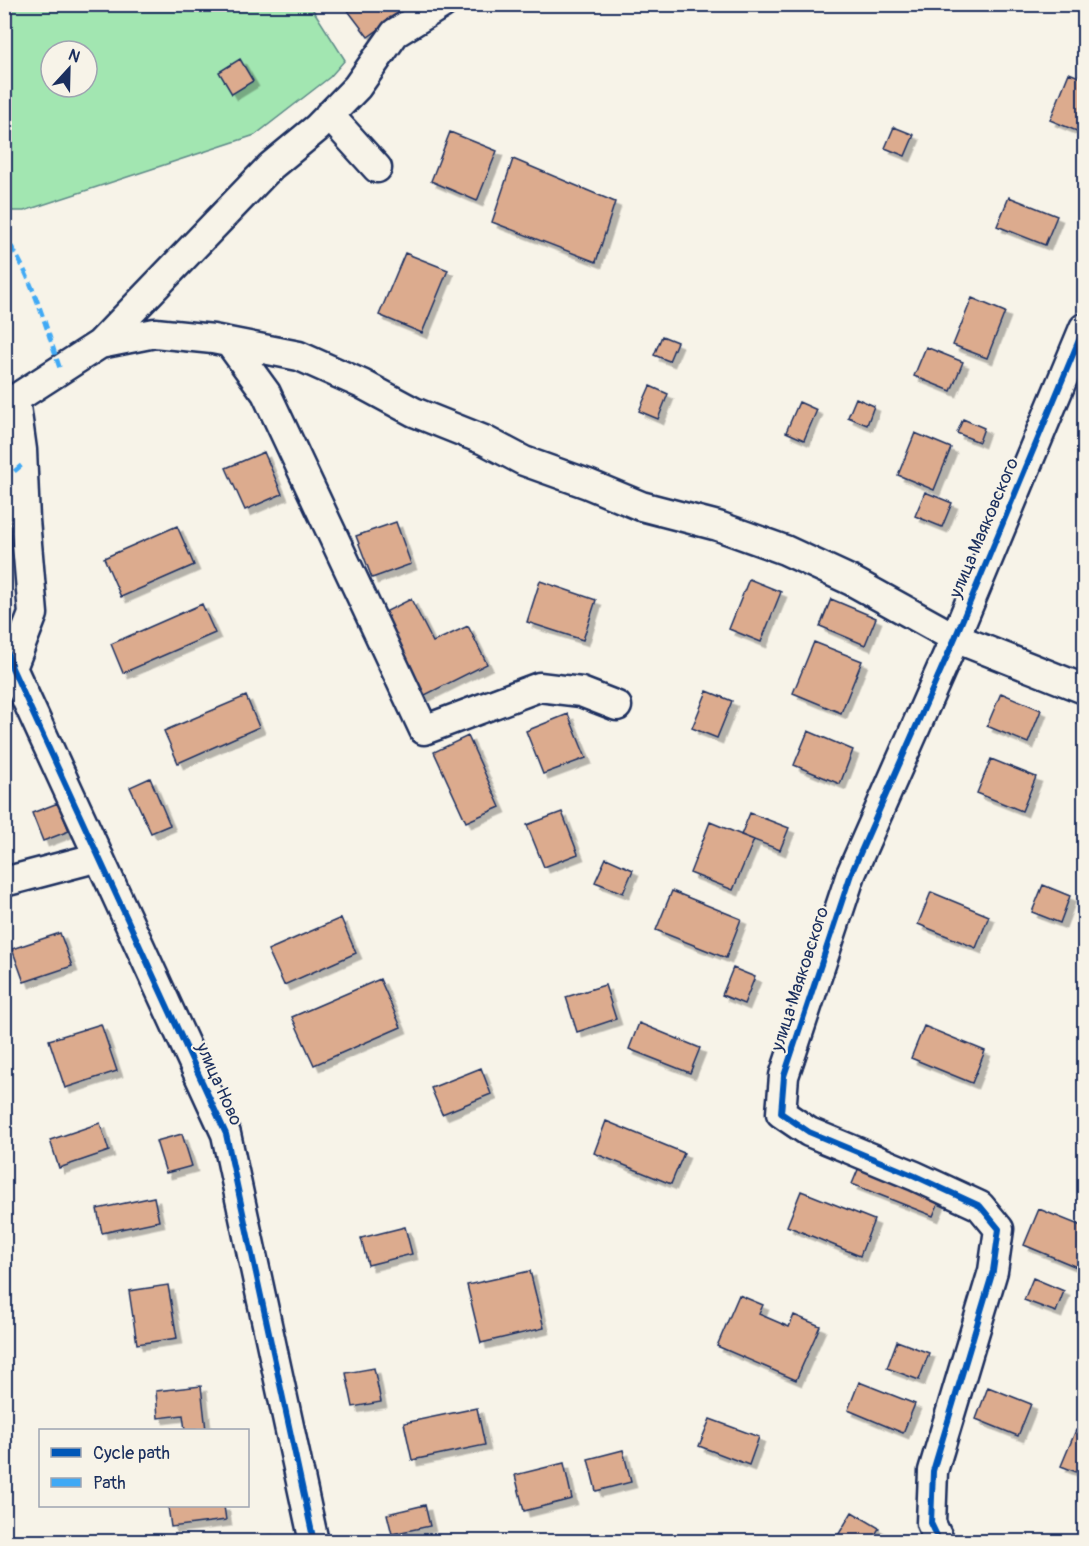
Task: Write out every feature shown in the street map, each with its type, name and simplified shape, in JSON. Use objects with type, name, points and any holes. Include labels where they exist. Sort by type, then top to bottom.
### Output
[{"type":"street","points":[[100,344],[271,166],[330,116],[357,87],[395,33],[442,4]]},
{"type":"street","points":[[330,116],[377,168]]},
{"type":"street","name":"улица Маяковского","points":[[940,1542],[931,1523],[933,1471],[993,1271],[999,1229],[981,1206],[809,1132],[781,1113],[784,1076],[851,874],[955,638],[1084,328]]},
{"type":"street","points":[[12,668],[33,614],[22,450],[10,391],[100,344],[155,333],[229,342],[299,356],[362,384],[414,412],[484,440],[524,461],[641,506],[718,526],[784,550],[852,581],[955,638],[1084,689]]},
{"type":"street","points":[[229,342],[266,393],[424,730],[539,687],[581,692],[617,706]]},
{"type":"street","name":"улица Ново","points":[[4,639],[12,668],[226,1134],[314,1542]]},
{"type":"street","points":[[4,882],[99,857]]},
{"type":"green space","points":[[5,5],[310,5],[345,60],[330,77],[255,135],[24,211],[5,211]]},
{"type":"building","points":[[343,4],[399,4],[404,11],[368,37]]},
{"type":"building","points":[[240,59],[253,81],[232,94],[219,72]]},
{"type":"building","points":[[1069,73],[1084,79],[1084,134],[1050,120]]},
{"type":"building","points":[[894,127],[914,135],[905,156],[885,148]]},
{"type":"building","points":[[450,132],[497,151],[477,201],[431,181]]},
{"type":"building","points":[[513,159],[615,202],[596,262],[492,222]]},
{"type":"building","points":[[1009,197],[1057,216],[1045,245],[997,226]]},
{"type":"building","points":[[405,253],[448,270],[422,333],[379,315]]},
{"type":"building","points":[[972,298],[1005,312],[987,358],[953,345]]},
{"type":"building","points":[[662,336],[677,342],[669,361],[654,355]]},
{"type":"building","points":[[926,347],[963,362],[951,391],[914,376]]},
{"type":"building","points":[[650,386],[668,394],[658,419],[639,411]]},
{"type":"building","points":[[856,398],[874,406],[867,425],[848,417]]},
{"type":"building","points":[[799,402],[817,410],[804,440],[786,432]]},
{"type":"building","points":[[963,419],[984,428],[979,442],[957,433]]},
{"type":"building","points":[[915,433],[951,448],[934,490],[898,475]]},
{"type":"building","points":[[264,452],[282,494],[245,510],[226,468]]},
{"type":"building","points":[[925,492],[952,503],[942,527],[915,516]]},
{"type":"building","points":[[396,522],[411,564],[372,578],[356,536]]},
{"type":"building","points":[[177,526],[194,565],[121,597],[104,558]]},
{"type":"building","points":[[749,579],[781,592],[761,642],[729,629]]},
{"type":"building","points":[[540,581],[596,600],[583,640],[527,622]]},
{"type":"building","points":[[411,599],[433,642],[468,626],[487,664],[415,700],[375,617]]},
{"type":"building","points":[[831,599],[876,618],[865,645],[820,626]]},
{"type":"building","points":[[202,604],[215,633],[123,673],[111,644]]},
{"type":"building","points":[[814,642],[862,661],[841,713],[793,693]]},
{"type":"building","points":[[707,691],[732,701],[717,738],[692,728]]},
{"type":"building","points":[[1001,693],[1041,710],[1028,743],[987,726]]},
{"type":"building","points":[[246,696],[259,727],[178,763],[164,731]]},
{"type":"building","points":[[568,714],[586,758],[543,774],[526,731]]},
{"type":"building","points":[[808,731],[853,750],[840,784],[794,765]]},
{"type":"building","points":[[468,736],[500,807],[466,822],[434,752]]},
{"type":"building","points":[[991,759],[1036,777],[1022,811],[977,793]]},
{"type":"building","points":[[150,778],[170,825],[151,833],[130,787]]},
{"type":"building","points":[[58,803],[69,831],[43,841],[32,813]]},
{"type":"building","points":[[562,812],[578,854],[544,867],[527,825]]},
{"type":"building","points":[[750,813],[789,828],[780,850],[741,835]]},
{"type":"building","points":[[710,822],[754,840],[733,890],[690,873]]},
{"type":"building","points":[[606,858],[633,870],[623,893],[595,882]]},
{"type":"building","points":[[1043,885],[1070,896],[1060,923],[1032,912]]},
{"type":"building","points":[[672,891],[741,919],[726,958],[656,930]]},
{"type":"building","points":[[931,892],[989,916],[976,948],[918,924]]},
{"type":"building","points":[[341,918],[356,953],[284,985],[268,950]]},
{"type":"building","points":[[60,933],[72,966],[24,982],[12,949]]},
{"type":"building","points":[[733,968],[755,977],[744,1004],[722,995]]},
{"type":"building","points":[[380,979],[401,1027],[314,1065],[292,1017]]},
{"type":"building","points":[[605,985],[616,1019],[577,1032],[566,997]]},
{"type":"building","points":[[639,1023],[700,1048],[690,1073],[629,1049]]},
{"type":"building","points":[[101,1024],[117,1071],[65,1088],[49,1040]]},
{"type":"building","points":[[924,1026],[985,1051],[972,1083],[911,1058]]},
{"type":"building","points":[[481,1068],[491,1094],[442,1114],[431,1088]]},
{"type":"building","points":[[606,1121],[684,1153],[671,1184],[594,1153]]},
{"type":"building","points":[[100,1123],[109,1151],[59,1168],[50,1140]]},
{"type":"building","points":[[182,1134],[192,1166],[166,1173],[156,1141]]},
{"type":"building","points":[[862,1160],[943,1193],[933,1216],[852,1184]]},
{"type":"building","points":[[801,1191],[874,1220],[860,1256],[787,1226]]},
{"type":"building","points":[[154,1197],[159,1221],[102,1233],[97,1209]]},
{"type":"building","points":[[1039,1209],[1084,1227],[1084,1270],[1024,1245]]},
{"type":"building","points":[[405,1227],[412,1254],[368,1265],[361,1238]]},
{"type":"building","points":[[530,1271],[544,1328],[481,1343],[467,1285]]},
{"type":"building","points":[[1033,1278],[1064,1291],[1056,1312],[1024,1300]]},
{"type":"building","points":[[168,1285],[177,1338],[137,1344],[129,1291]]},
{"type":"building","points":[[739,1295],[763,1305],[759,1314],[789,1327],[794,1315],[820,1326],[796,1380],[717,1346]]},
{"type":"building","points":[[897,1341],[929,1353],[919,1380],[887,1368]]},
{"type":"building","points":[[374,1368],[381,1402],[353,1407],[346,1373]]},
{"type":"building","points":[[859,1382],[915,1404],[903,1433],[848,1410]]},
{"type":"building","points":[[201,1386],[206,1429],[185,1429],[183,1415],[158,1418],[156,1391]]},
{"type":"building","points":[[988,1387],[1031,1404],[1018,1436],[976,1419]]},
{"type":"building","points":[[477,1408],[485,1445],[412,1460],[404,1423]]},
{"type":"building","points":[[710,1419],[759,1437],[749,1465],[699,1446]]},
{"type":"building","points":[[1076,1430],[1084,1433],[1084,1475],[1061,1466]]},
{"type":"building","points":[[623,1450],[631,1482],[596,1491],[588,1459]]},
{"type":"building","points":[[564,1463],[572,1499],[524,1511],[515,1475]]},
{"type":"building","points":[[425,1505],[430,1526],[392,1534],[387,1514]]},
{"type":"building","points":[[168,1507],[224,1507],[226,1520],[171,1527]]},
{"type":"building","points":[[852,1512],[879,1528],[871,1542],[834,1542]]},
{"type":"building","points":[[272,1535],[273,1542],[243,1542],[243,1539]]},
{"type":"marked path","points":[[4,235],[30,283],[60,369]]},
{"type":"marked path","points":[[4,480],[22,465]]},
{"type":"cycle path","points":[[940,1542],[931,1523],[933,1471],[993,1271],[999,1229],[980,1206],[809,1132],[781,1113],[784,1076],[851,874],[955,638],[1084,328]]},
{"type":"cycle path","points":[[4,639],[12,668],[226,1134],[314,1542]]}]
